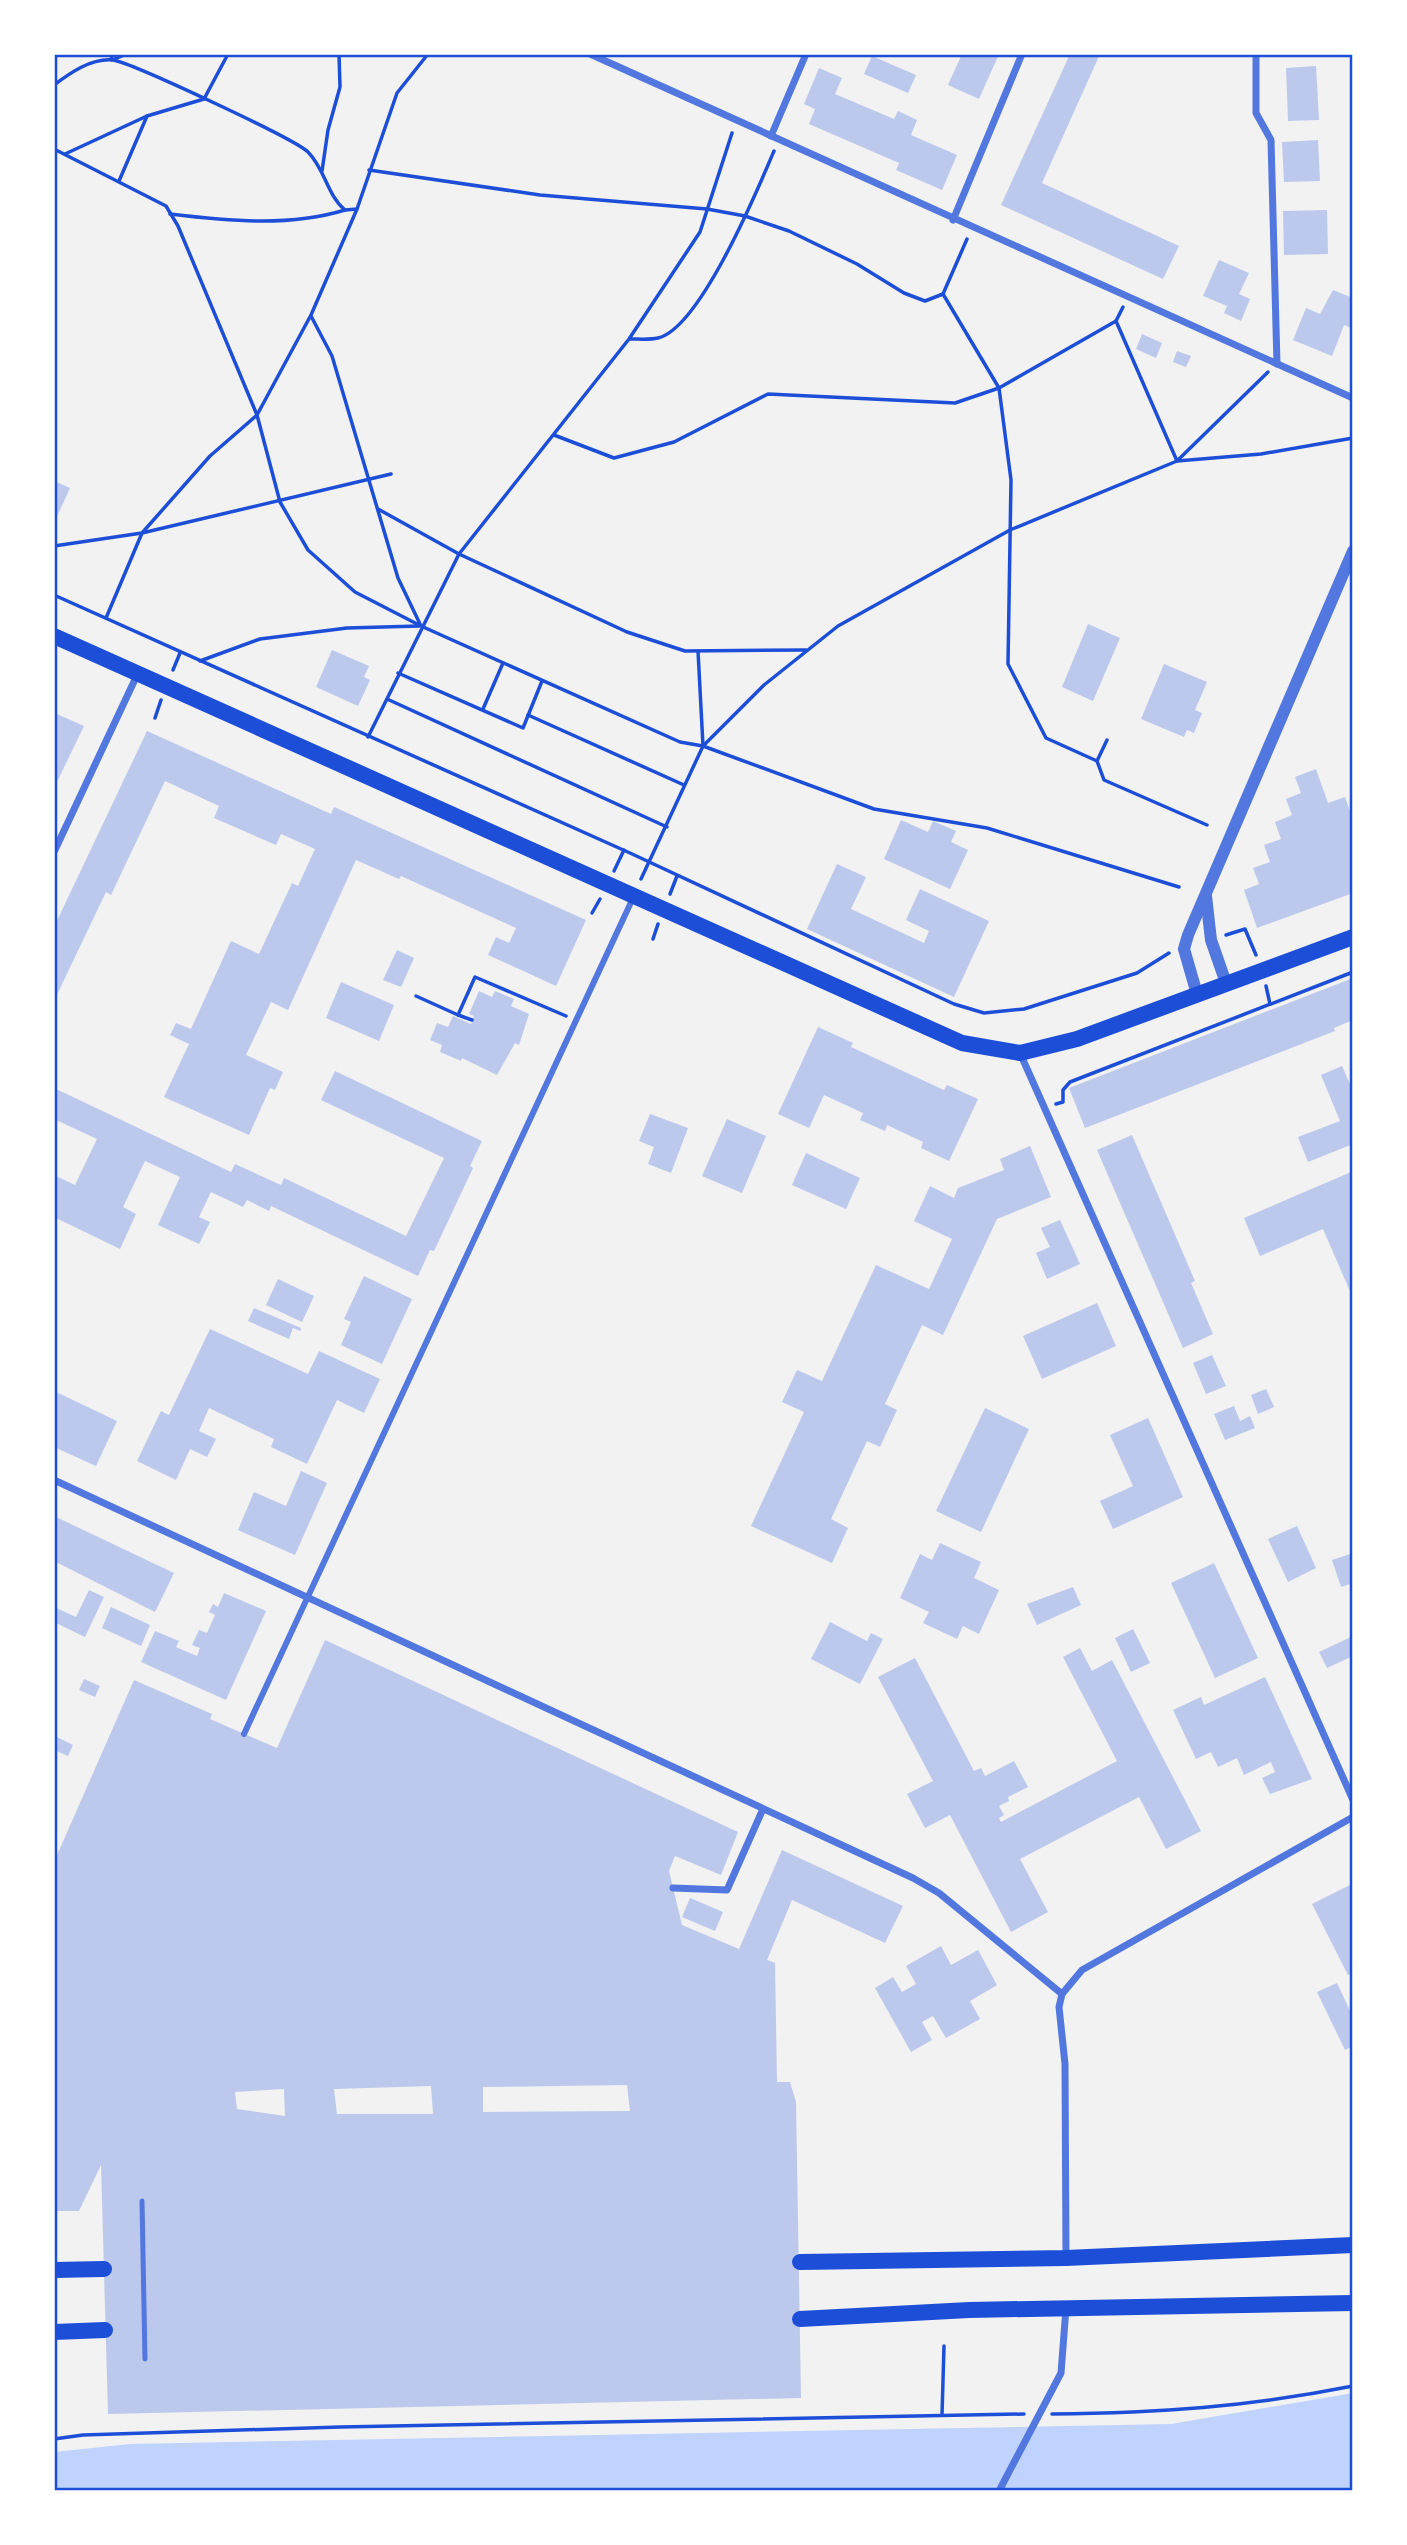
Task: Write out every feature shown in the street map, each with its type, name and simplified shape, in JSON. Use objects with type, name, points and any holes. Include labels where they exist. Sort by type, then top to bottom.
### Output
[{"type":"main road","points":[[54,636],[940,1035],[1020,1053],[1077,1039],[1353,937]]},
{"type":"main road","points":[[800,2262],[1066,2258],[1353,2245]]},
{"type":"main road","points":[[54,2270],[104,2269]]},
{"type":"main road","points":[[800,2319],[1066,2307],[1353,2303]]},
{"type":"main road","points":[[54,2332],[106,2330]]},
{"type":"street","points":[[590,54],[953,220],[1353,398]]},
{"type":"street","points":[[771,136],[806,54]]},
{"type":"street","points":[[953,220],[1022,54]]},
{"type":"street","points":[[1256,54],[1256,113],[1271,140],[1277,363]]},
{"type":"street","points":[[1197,994],[1184,948],[1205,894],[1349,567],[1353,551]]},
{"type":"street","points":[[54,852],[138,673]]},
{"type":"street","points":[[1205,894],[1211,940],[1226,984]]},
{"type":"street","points":[[244,1734],[634,896]]},
{"type":"street","points":[[1020,1053],[1353,1800]]},
{"type":"street","points":[[54,1480],[939,1893],[1062,1994]]},
{"type":"street","points":[[673,1888],[727,1890],[763,1809]]},
{"type":"street","points":[[1066,2258],[1065,2064],[1059,2007],[1062,1994],[1082,1970],[1353,1817]]},
{"type":"street","points":[[999,2491],[1061,2373],[1066,2307]]},
{"type":"lane","points":[[142,2201],[145,2359]]},
{"type":"path","points":[[111,54],[112,60]]},
{"type":"path","points":[[54,85],[77,67],[127,54]]},
{"type":"path","points":[[65,154],[147,116],[204,99],[228,54]]},
{"type":"path","points":[[322,173],[328,130],[340,87],[339,54]]},
{"type":"path","points":[[106,618],[142,533],[210,456],[257,415],[311,315],[357,209],[397,93],[428,54]]},
{"type":"path","points":[[112,60],[204,99],[307,151],[322,173],[335,202],[345,210]]},
{"type":"path","points":[[119,181],[147,116]]},
{"type":"path","points":[[368,737],[458,554],[629,339],[700,232],[736,120]]},
{"type":"path","points":[[629,339],[659,338],[679,324],[722,264],[779,140]]},
{"type":"path","points":[[54,149],[166,206],[257,415],[280,502],[308,550],[355,592],[421,626],[680,742],[703,746],[874,809],[987,828],[1179,887]]},
{"type":"path","points":[[369,170],[540,195],[707,209],[745,216],[789,231],[857,264],[904,293],[925,301],[943,294],[972,228]]},
{"type":"path","points":[[170,214],[267,220],[317,218],[357,209]]},
{"type":"path","points":[[943,294],[999,388],[1011,480],[1008,664],[1046,738],[1097,761],[1104,780],[1207,825]]},
{"type":"path","points":[[311,315],[332,356],[398,578],[421,626]]},
{"type":"path","points":[[554,435],[614,458],[674,442],[768,394],[955,403],[999,388],[1116,321],[1177,461]]},
{"type":"path","points":[[1177,461],[1277,363]]},
{"type":"path","points":[[634,896],[703,746],[764,685],[838,626],[1010,530],[1177,461],[1261,454],[1353,438]]},
{"type":"path","points":[[54,547],[142,533],[391,474]]},
{"type":"path","points":[[378,509],[458,554],[627,632],[685,651],[808,650]]},
{"type":"path","points":[[54,595],[649,862],[954,1004],[985,1013],[1037,1005],[1137,973],[1165,955]]},
{"type":"path","points":[[199,662],[260,639],[347,628],[421,626]]},
{"type":"path","points":[[698,651],[703,746]]},
{"type":"path","points":[[482,709],[503,663]]},
{"type":"path","points":[[398,673],[523,728],[543,680]]},
{"type":"path","points":[[387,699],[667,827]]},
{"type":"path","points":[[528,715],[684,785]]},
{"type":"path","points":[[1097,761],[1107,740]]},
{"type":"path","points":[[1044,1108],[1063,1102],[1063,1090],[1070,1082],[1353,972]]},
{"type":"path","points":[[458,1014],[475,977],[576,1020]]},
{"type":"path","points":[[416,996],[472,1020]]},
{"type":"path","points":[[942,2415],[944,2346]]},
{"type":"path","points":[[1039,2414],[1150,2413],[1232,2407],[1353,2386]]},
{"type":"path","points":[[54,2439],[83,2435],[340,2427],[1026,2414]]},
{"type":"water","points":[[1353,2393],[1353,2491],[54,2491],[54,2452],[130,2444],[1171,2424]]},
{"type":"building","points":[[962,54],[999,54],[979,99],[948,85]]},
{"type":"building","points":[[1070,54],[1100,54],[1042,183],[1179,246],[1163,279],[1001,205]]},
{"type":"building","points":[[872,56],[916,75],[908,93],[864,74]]},
{"type":"building","points":[[1316,66],[1319,120],[1288,121],[1286,68]]},
{"type":"building","points":[[819,68],[842,78],[835,94],[894,119],[898,111],[917,120],[911,135],[957,155],[942,190],[896,170],[899,163],[809,124],[815,109],[804,104]]},
{"type":"building","points":[[1318,140],[1320,181],[1284,182],[1282,142]]},
{"type":"building","points":[[1327,210],[1328,254],[1284,255],[1283,211]]},
{"type":"building","points":[[1219,260],[1249,273],[1239,294],[1250,299],[1241,321],[1224,313],[1227,306],[1203,296]]},
{"type":"building","points":[[1333,290],[1353,298],[1353,323],[1351,328],[1344,325],[1332,356],[1293,340],[1306,308],[1320,314]]},
{"type":"building","points":[[1142,334],[1162,343],[1156,358],[1136,349]]},
{"type":"building","points":[[1177,351],[1191,356],[1186,367],[1173,362]]},
{"type":"building","points":[[54,481],[70,488],[54,523]]},
{"type":"building","points":[[1088,624],[1120,638],[1093,701],[1062,687]]},
{"type":"building","points":[[332,650],[369,666],[364,677],[370,680],[358,706],[316,687]]},
{"type":"building","points":[[1164,664],[1207,682],[1195,710],[1202,713],[1194,733],[1187,730],[1184,737],[1141,719]]},
{"type":"building","points":[[57,714],[84,726],[54,788],[54,719]]},
{"type":"building","points":[[147,731],[331,814],[334,807],[586,920],[556,986],[488,955],[496,937],[509,943],[516,928],[401,876],[399,879],[356,860],[288,1010],[271,1002],[246,1055],[283,1072],[275,1090],[270,1088],[249,1135],[164,1097],[189,1044],[170,1035],[176,1023],[191,1029],[231,941],[259,954],[292,883],[298,886],[315,849],[281,834],[276,845],[214,818],[219,806],[165,781],[111,895],[106,892],[54,1001],[54,927]]},
{"type":"building","points":[[1316,769],[1328,803],[1345,797],[1353,819],[1353,893],[1257,928],[1244,890],[1259,884],[1253,868],[1270,862],[1264,845],[1281,839],[1275,822],[1292,815],[1286,799],[1301,793],[1295,777]]},
{"type":"building","points":[[901,820],[928,832],[933,821],[956,831],[951,842],[968,850],[950,889],[884,859]]},
{"type":"building","points":[[837,864],[866,877],[851,909],[924,943],[929,931],[906,920],[920,889],[989,921],[954,997],[807,929]]},
{"type":"building","points":[[397,950],[414,958],[401,987],[383,980]]},
{"type":"building","points":[[1353,978],[1353,1020],[1334,1028],[1335,1031],[1085,1128],[1069,1088]]},
{"type":"building","points":[[341,982],[394,1005],[379,1041],[326,1018]]},
{"type":"building","points":[[479,991],[492,997],[495,991],[514,999],[511,1006],[529,1014],[519,1045],[515,1043],[497,1075],[462,1058],[461,1061],[440,1052],[442,1045],[430,1040],[437,1023],[448,1027],[453,1016],[471,1024],[474,1016],[469,1014]]},
{"type":"building","points":[[818,1027],[853,1043],[851,1047],[944,1090],[947,1085],[978,1099],[949,1161],[921,1148],[923,1142],[887,1125],[885,1131],[860,1120],[863,1113],[824,1095],[809,1128],[778,1114]]},
{"type":"building","points":[[1342,1066],[1353,1091],[1353,1144],[1308,1162],[1298,1137],[1340,1121],[1321,1075]]},
{"type":"building","points":[[335,1071],[482,1141],[470,1166],[473,1168],[434,1251],[430,1250],[418,1276],[271,1206],[269,1211],[247,1200],[243,1207],[211,1192],[199,1217],[210,1222],[199,1244],[158,1225],[180,1177],[145,1161],[123,1207],[136,1214],[120,1249],[54,1217],[54,1175],[75,1185],[97,1139],[54,1119],[54,1088],[231,1172],[235,1164],[281,1185],[284,1178],[406,1236],[444,1158],[321,1100]]},
{"type":"building","points":[[650,1114],[688,1128],[671,1173],[648,1164],[654,1147],[639,1141]]},
{"type":"building","points":[[727,1119],[766,1136],[742,1193],[702,1176]]},
{"type":"building","points":[[1132,1135],[1195,1281],[1191,1283],[1213,1334],[1183,1348],[1097,1150]]},
{"type":"building","points":[[1030,1146],[1051,1197],[997,1219],[943,1335],[922,1325],[885,1404],[897,1410],[880,1447],[867,1441],[831,1519],[848,1528],[832,1563],[751,1526],[804,1412],[782,1402],[797,1370],[822,1381],[876,1265],[929,1289],[952,1239],[914,1221],[930,1186],[954,1198],[958,1188],[1004,1170],[1000,1159]]},
{"type":"building","points":[[806,1153],[860,1178],[846,1209],[792,1185]]},
{"type":"building","points":[[1351,1172],[1353,1298],[1323,1229],[1260,1256],[1244,1218]]},
{"type":"building","points":[[1060,1220],[1080,1264],[1047,1279],[1036,1253],[1050,1247],[1041,1228]]},
{"type":"building","points":[[364,1276],[412,1299],[382,1364],[341,1345],[351,1322],[344,1319]]},
{"type":"building","points":[[278,1279],[314,1296],[302,1322],[266,1305]]},
{"type":"building","points":[[1097,1303],[1116,1346],[1042,1379],[1023,1336]]},
{"type":"building","points":[[254,1308],[301,1328],[300,1331],[293,1328],[289,1339],[248,1321]]},
{"type":"building","points":[[210,1329],[308,1374],[319,1351],[380,1379],[364,1413],[337,1400],[307,1464],[271,1447],[274,1439],[209,1408],[199,1431],[216,1439],[207,1457],[190,1449],[176,1480],[137,1461],[161,1411],[169,1415]]},
{"type":"building","points":[[1212,1355],[1226,1386],[1206,1394],[1193,1363]]},
{"type":"building","points":[[1266,1389],[1274,1407],[1258,1414],[1251,1395]]},
{"type":"building","points":[[54,1391],[117,1421],[96,1466],[54,1447]]},
{"type":"building","points":[[1234,1406],[1240,1421],[1250,1416],[1255,1428],[1225,1440],[1214,1414]]},
{"type":"building","points":[[985,1408],[1029,1429],[981,1532],[936,1511]]},
{"type":"building","points":[[1148,1418],[1183,1497],[1113,1529],[1100,1501],[1133,1486],[1110,1435]]},
{"type":"building","points":[[301,1471],[327,1483],[295,1555],[238,1530],[254,1492],[286,1506]]},
{"type":"building","points":[[54,1516],[174,1573],[155,1612],[54,1561]]},
{"type":"building","points":[[1297,1526],[1316,1568],[1288,1582],[1268,1539]]},
{"type":"building","points":[[940,1543],[981,1562],[974,1578],[999,1590],[979,1634],[963,1626],[957,1639],[923,1623],[929,1612],[900,1598],[920,1554],[932,1560]]},
{"type":"building","points":[[1353,1553],[1353,1583],[1341,1587],[1332,1560]]},
{"type":"building","points":[[1214,1563],[1258,1658],[1215,1678],[1171,1583]]},
{"type":"building","points":[[1073,1587],[1081,1605],[1037,1625],[1027,1604]]},
{"type":"building","points":[[89,1590],[104,1597],[85,1637],[54,1622],[54,1607],[76,1617]]},
{"type":"building","points":[[224,1593],[266,1611],[226,1700],[141,1662],[155,1631],[179,1641],[176,1647],[197,1656],[200,1648],[192,1645],[199,1630],[207,1633],[215,1615],[209,1612],[213,1604],[218,1607]]},
{"type":"building","points":[[111,1607],[150,1625],[141,1646],[102,1628]]},
{"type":"building","points":[[830,1622],[867,1641],[871,1633],[883,1639],[860,1684],[811,1659]]},
{"type":"building","points":[[1133,1629],[1150,1663],[1131,1672],[1115,1638]]},
{"type":"building","points":[[1353,1636],[1353,1656],[1327,1668],[1319,1652]]},
{"type":"building","points":[[325,1640],[738,1832],[721,1875],[675,1856],[669,1871],[682,1925],[739,1949],[782,1850],[903,1906],[885,1943],[792,1900],[767,1960],[775,1963],[777,2082],[790,2082],[796,2102],[801,2398],[108,2414],[101,2165],[79,2211],[54,2211],[54,1862],[134,1680],[212,1714],[210,1719],[277,1748]],"holes":[[[627,2085],[630,2111],[483,2112],[483,2087]],[[431,2086],[433,2114],[337,2114],[334,2089]],[[284,2089],[285,2116],[237,2109],[235,2092]]]},
{"type":"building","points":[[1080,1648],[1092,1671],[1112,1660],[1201,1831],[1166,1849],[1139,1797],[1020,1859],[1048,1912],[1011,1932],[950,1815],[925,1828],[907,1794],[933,1781],[878,1677],[915,1658],[974,1771],[981,1768],[985,1776],[1014,1761],[1028,1787],[1008,1797],[1009,1801],[999,1806],[1004,1815],[999,1818],[1001,1822],[1117,1761],[1063,1657]]},
{"type":"building","points":[[1265,1677],[1312,1779],[1270,1794],[1262,1778],[1275,1772],[1271,1762],[1244,1775],[1237,1758],[1218,1767],[1211,1752],[1196,1759],[1173,1710],[1201,1697],[1204,1705]]},
{"type":"building","points":[[84,1679],[100,1686],[95,1697],[79,1690]]},
{"type":"building","points":[[57,1737],[73,1745],[68,1756],[54,1750]]},
{"type":"building","points":[[1350,1885],[1353,1890],[1353,1973],[1348,1975],[1312,1904]]},
{"type":"building","points":[[690,1898],[723,1912],[715,1931],[682,1917]]},
{"type":"building","points":[[941,1946],[951,1965],[978,1950],[997,1985],[970,2001],[980,2019],[946,2038],[933,2016],[922,2022],[932,2040],[911,2052],[875,1988],[893,1977],[902,1992],[916,1984],[906,1966]]},
{"type":"building","points":[[1337,1983],[1353,2017],[1353,2046],[1345,2050],[1317,1992]]}]
